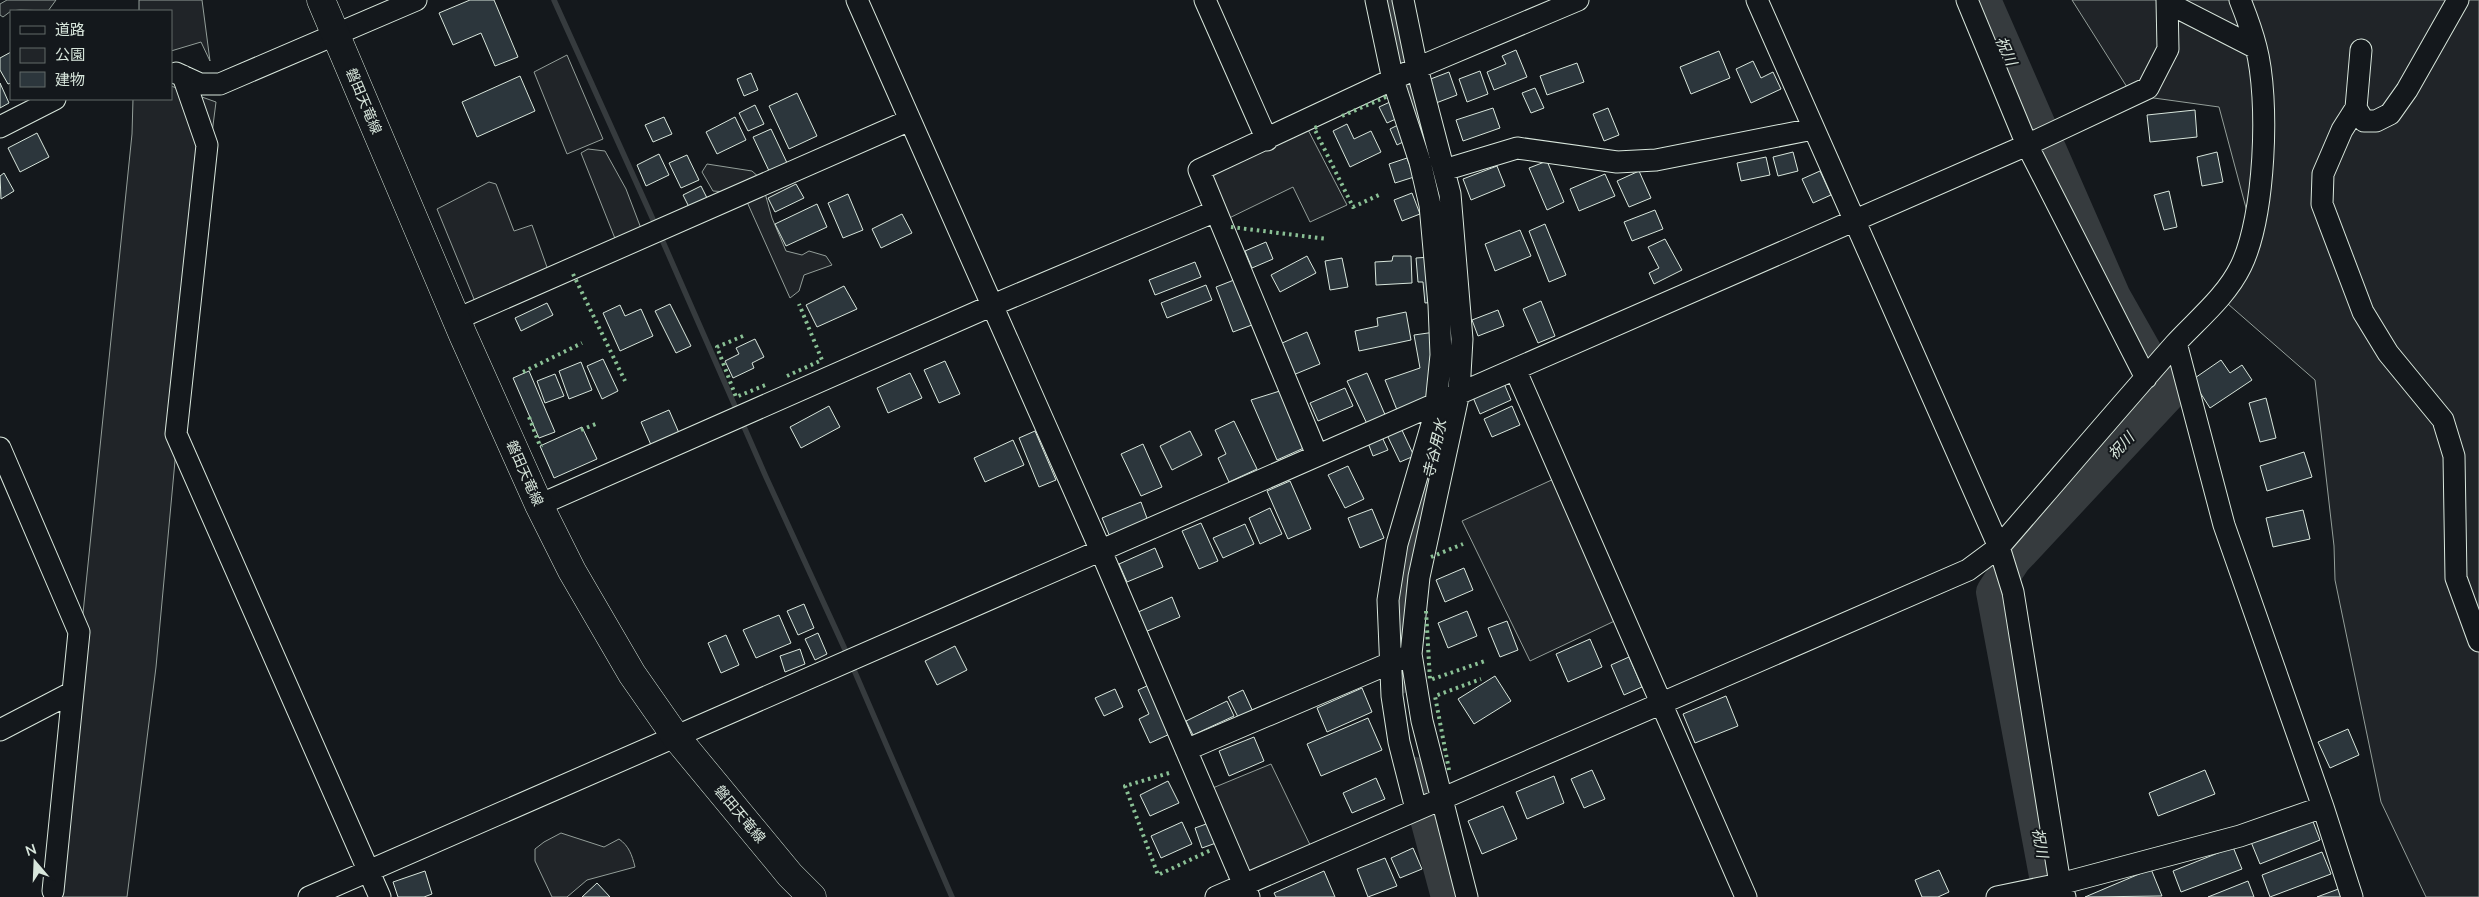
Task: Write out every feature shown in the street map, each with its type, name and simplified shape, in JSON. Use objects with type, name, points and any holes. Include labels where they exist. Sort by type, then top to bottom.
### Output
[{"type":"main road","name":"磐田天竜線","points":[[321,0],[456,319],[540,506],[572,571],[624,660],[676,738],[790,875],[812,897]]},
{"type":"street","points":[[177,74],[200,84],[220,84],[336,36],[416,0]]},
{"type":"street","points":[[857,0],[1101,551],[1246,891]]},
{"type":"street","points":[[1205,0],[1267,140]]},
{"type":"street","points":[[1376,0],[1393,80],[1420,162],[1430,205],[1439,305],[1441,355],[1437,401],[1397,544],[1388,600],[1389,664],[1399,742],[1416,809]]},
{"type":"street","points":[[1403,0],[1417,68],[1450,194],[1462,339],[1460,392],[1419,578],[1411,654],[1422,721],[1468,897]]},
{"type":"street","points":[[1317,455],[1200,170],[1417,68],[1578,0]]},
{"type":"street","points":[[1757,0],[1999,547],[2013,592],[2063,891]]},
{"type":"street","points":[[1967,0],[2027,145],[2146,378]]},
{"type":"street","points":[[1216,897],[1246,891],[1442,797],[1968,570],[1999,547],[2176,343],[2220,297],[2240,268],[2253,234],[2261,180],[2263,111],[2256,48],[2240,0]]},
{"type":"street","points":[[2356,108],[2364,121],[2376,121],[2390,114],[2407,90],[2458,0]]},
{"type":"street","points":[[309,897],[676,738],[1437,401],[1515,369],[2027,145],[2148,88],[2168,49],[2167,1],[2256,48]]},
{"type":"street","points":[[2361,50],[2356,108],[2342,130],[2323,174],[2322,204],[2363,312],[2388,353],[2443,420],[2454,456],[2456,578],[2479,641]]},
{"type":"street","points":[[177,74],[207,144],[176,434],[380,897]]},
{"type":"street","points":[[0,127],[53,100]]},
{"type":"street","points":[[456,319],[910,120]]},
{"type":"street","points":[[1444,170],[1517,148],[1617,162],[1656,160],[1813,129]]},
{"type":"street","points":[[540,506],[993,305],[1216,210]]},
{"type":"street","points":[[2176,343],[2224,525],[2323,807],[2352,897]]},
{"type":"street","points":[[1515,369],[1746,897]]},
{"type":"street","points":[[0,448],[79,632],[53,891]]},
{"type":"street","points":[[1186,750],[1411,654]]},
{"type":"street","points":[[0,730],[73,692]]},
{"type":"street","points":[[1997,897],[2063,891],[2240,836],[2323,807]]},
{"type":"green space","points":[[7,0],[56,0],[49,10],[10,10],[3,17],[0,15],[0,4]]},
{"type":"green space","points":[[139,0],[202,0],[210,61],[201,42],[172,51],[172,10],[139,10]]},
{"type":"green space","points":[[2072,0],[2479,0],[2479,897],[2426,897],[2381,802],[2335,580],[2334,546],[2315,380],[2220,297],[2253,234],[2219,107],[2132,95]]},
{"type":"green space","points":[[567,55],[603,139],[567,154],[534,72]]},
{"type":"green space","points":[[172,86],[216,102],[188,320],[156,667],[127,897],[54,897],[132,134],[133,100],[172,100]]},
{"type":"green space","points":[[1304,122],[1347,205],[1310,222],[1293,187],[1221,222],[1199,170]]},
{"type":"green space","points":[[588,149],[605,151],[626,189],[642,231],[616,241],[581,153]]},
{"type":"green space","points":[[707,164],[752,171],[761,179],[772,218],[786,251],[802,255],[809,251],[826,256],[832,265],[804,275],[799,291],[790,298],[743,193],[713,191],[702,172]]},
{"type":"green space","points":[[489,182],[496,184],[514,231],[532,225],[548,270],[476,304],[437,209]]},
{"type":"green space","points":[[1556,478],[1623,617],[1530,661],[1462,521]]},
{"type":"green space","points":[[1271,764],[1314,853],[1244,884],[1203,792]]},
{"type":"green space","points":[[561,833],[604,847],[619,839],[630,851],[635,867],[587,880],[567,897],[552,897],[535,861],[535,849]]},
{"type":"building","points":[[470,0],[494,0],[518,57],[495,66],[481,33],[453,45],[439,13]]},
{"type":"building","points":[[1516,50],[1527,77],[1494,90],[1487,72],[1506,64],[1502,56]]},
{"type":"building","points":[[1719,51],[1730,78],[1691,94],[1680,67]]},
{"type":"building","points":[[10,53],[10,83],[8,84],[0,70],[0,58]]},
{"type":"building","points":[[1753,61],[1761,78],[1773,72],[1781,89],[1751,103],[1736,69]]},
{"type":"building","points":[[1577,63],[1584,82],[1547,95],[1540,76]]},
{"type":"building","points":[[1480,71],[1488,94],[1467,102],[1459,79]]},
{"type":"building","points":[[1449,72],[1457,95],[1436,103],[1428,80]]},
{"type":"building","points":[[751,73],[758,90],[744,96],[737,79]]},
{"type":"building","points":[[520,76],[535,111],[477,137],[462,102]]},
{"type":"building","points":[[0,83],[9,103],[0,108]]},
{"type":"building","points":[[1535,88],[1544,108],[1531,113],[1522,93]]},
{"type":"building","points":[[797,93],[817,136],[789,149],[769,106]]},
{"type":"building","points":[[1390,102],[1398,118],[1387,123],[1379,107]]},
{"type":"building","points":[[755,105],[764,124],[748,131],[739,113]]},
{"type":"building","points":[[1493,108],[1500,128],[1463,141],[1456,120]]},
{"type":"building","points":[[1608,108],[1619,135],[1604,141],[1593,114]]},
{"type":"building","points":[[2195,110],[2197,137],[2150,142],[2147,115]]},
{"type":"building","points":[[664,117],[672,134],[653,142],[645,125]]},
{"type":"building","points":[[735,117],[746,140],[717,154],[706,132]]},
{"type":"building","points":[[1347,124],[1354,139],[1371,131],[1381,152],[1350,167],[1333,131]]},
{"type":"building","points":[[1400,124],[1407,140],[1397,145],[1390,129]]},
{"type":"building","points":[[771,129],[788,165],[770,173],[753,137]]},
{"type":"building","points":[[37,133],[49,157],[20,172],[8,148]]},
{"type":"building","points":[[1793,152],[1798,171],[1778,176],[1773,157]]},
{"type":"building","points":[[2217,152],[2223,182],[2202,186],[2197,157]]},
{"type":"building","points":[[659,154],[669,175],[646,186],[637,165]]},
{"type":"building","points":[[687,155],[699,180],[681,188],[669,163]]},
{"type":"building","points":[[1766,157],[1770,175],[1741,181],[1737,163]]},
{"type":"building","points":[[1407,158],[1414,177],[1395,183],[1389,164]]},
{"type":"building","points":[[1547,161],[1564,202],[1547,210],[1529,168]]},
{"type":"building","points":[[1497,166],[1505,186],[1471,200],[1463,179]]},
{"type":"building","points":[[1639,171],[1651,198],[1629,207],[1617,181]]},
{"type":"building","points":[[1820,171],[1831,195],[1813,203],[1802,179]]},
{"type":"building","points":[[4,173],[14,191],[1,199],[0,176]]},
{"type":"building","points":[[1605,174],[1615,196],[1579,211],[1570,189]]},
{"type":"building","points":[[796,184],[804,198],[775,212],[768,198]]},
{"type":"building","points":[[701,186],[708,200],[690,209],[683,195]]},
{"type":"building","points":[[2169,191],[2177,227],[2164,230],[2154,195]]},
{"type":"building","points":[[1412,193],[1420,214],[1402,221],[1394,200]]},
{"type":"building","points":[[848,194],[863,230],[843,238],[828,203]]},
{"type":"building","points":[[817,204],[827,227],[786,246],[775,224]]},
{"type":"building","points":[[1655,210],[1663,229],[1632,241],[1624,222]]},
{"type":"building","points":[[902,214],[912,233],[881,248],[872,229]]},
{"type":"building","points":[[1545,224],[1566,275],[1549,282],[1529,231]]},
{"type":"building","points":[[1520,230],[1531,256],[1495,271],[1485,244]]},
{"type":"building","points":[[1665,239],[1682,270],[1654,284],[1649,273],[1659,268],[1648,247]]},
{"type":"building","points":[[1266,242],[1273,259],[1252,268],[1245,251]]},
{"type":"building","points":[[1307,256],[1316,273],[1280,292],[1271,275]]},
{"type":"building","points":[[1393,256],[1411,256],[1412,283],[1376,285],[1375,262],[1392,261]]},
{"type":"building","points":[[1431,257],[1434,302],[1425,303],[1423,282],[1418,282],[1416,258]]},
{"type":"building","points":[[1342,258],[1348,287],[1330,290],[1325,261]]},
{"type":"building","points":[[1195,262],[1201,277],[1155,295],[1149,280]]},
{"type":"building","points":[[1234,280],[1252,325],[1233,332],[1216,287]]},
{"type":"building","points":[[1206,285],[1212,300],[1167,318],[1161,303]]},
{"type":"building","points":[[844,286],[857,309],[817,327],[806,305]]},
{"type":"building","points":[[1541,301],[1555,336],[1538,343],[1523,309]]},
{"type":"building","points":[[547,303],[553,315],[521,331],[515,318]]},
{"type":"building","points":[[670,304],[691,346],[676,353],[655,311]]},
{"type":"building","points":[[620,305],[625,316],[641,309],[653,336],[620,351],[603,313]]},
{"type":"building","points":[[1498,310],[1504,326],[1478,336],[1472,320]]},
{"type":"building","points":[[1406,312],[1411,340],[1359,351],[1355,331],[1378,326],[1377,318]]},
{"type":"building","points":[[1307,332],[1320,364],[1293,375],[1280,344]]},
{"type":"building","points":[[1435,332],[1428,398],[1397,410],[1385,380],[1420,368],[1414,335]]},
{"type":"building","points":[[755,339],[764,357],[752,363],[754,368],[733,378],[725,361],[739,354],[736,348]]},
{"type":"building","points":[[603,359],[618,391],[602,399],[587,366]]},
{"type":"building","points":[[2221,360],[2230,373],[2242,365],[2252,380],[2210,408],[2192,380]]},
{"type":"building","points":[[945,361],[960,394],[939,403],[924,370]]},
{"type":"building","points":[[581,362],[592,390],[569,399],[559,371]]},
{"type":"building","points":[[529,371],[555,432],[539,438],[513,378]]},
{"type":"building","points":[[910,373],[922,398],[888,413],[877,388]]},
{"type":"building","points":[[1367,373],[1386,417],[1368,426],[1347,381]]},
{"type":"building","points":[[555,374],[564,396],[545,403],[537,381]]},
{"type":"building","points":[[1503,381],[1511,400],[1480,414],[1472,395]]},
{"type":"building","points":[[1345,388],[1353,406],[1318,421],[1310,403]]},
{"type":"building","points":[[1283,390],[1306,447],[1277,460],[1251,400]]},
{"type":"building","points":[[2266,398],[2276,438],[2260,442],[2249,403]]},
{"type":"building","points":[[829,406],[840,427],[801,448],[790,427]]},
{"type":"building","points":[[1512,406],[1520,425],[1492,437],[1484,419]]},
{"type":"building","points":[[669,410],[679,433],[651,445],[641,422]]},
{"type":"building","points":[[1234,421],[1257,469],[1229,482],[1218,458],[1226,454],[1215,430]]},
{"type":"building","points":[[582,427],[597,459],[554,478],[540,446]]},
{"type":"building","points":[[1401,428],[1414,456],[1400,462],[1387,435]]},
{"type":"building","points":[[1035,431],[1056,480],[1039,487],[1019,438]]},
{"type":"building","points":[[1190,431],[1202,455],[1172,470],[1160,446]]},
{"type":"building","points":[[1382,437],[1388,450],[1373,456],[1368,443]]},
{"type":"building","points":[[1013,440],[1024,465],[985,482],[974,458]]},
{"type":"building","points":[[1143,444],[1162,487],[1141,496],[1121,454]]},
{"type":"building","points":[[2304,452],[2312,477],[2267,491],[2260,466]]},
{"type":"building","points":[[1348,466],[1364,499],[1345,508],[1328,475]]},
{"type":"building","points":[[1290,481],[1311,529],[1288,539],[1267,491]]},
{"type":"building","points":[[1141,502],[1148,521],[1110,537],[1102,518]]},
{"type":"building","points":[[1270,508],[1282,534],[1260,544],[1249,518]]},
{"type":"building","points":[[1372,509],[1384,538],[1360,548],[1348,518]]},
{"type":"building","points":[[2303,510],[2310,539],[2273,547],[2266,518]]},
{"type":"building","points":[[1201,523],[1218,561],[1199,569],[1182,531]]},
{"type":"building","points":[[1245,524],[1254,544],[1223,558],[1213,538]]},
{"type":"building","points":[[1155,548],[1163,567],[1127,582],[1119,564]]},
{"type":"building","points":[[1464,568],[1473,590],[1445,602],[1436,580]]},
{"type":"building","points":[[1172,597],[1180,617],[1145,632],[1136,613]]},
{"type":"building","points":[[804,604],[814,628],[798,635],[787,611]]},
{"type":"building","points":[[1467,611],[1477,636],[1448,648],[1438,623]]},
{"type":"building","points":[[779,615],[791,643],[756,658],[743,630]]},
{"type":"building","points":[[1507,621],[1518,650],[1500,657],[1488,628]]},
{"type":"building","points":[[818,633],[827,654],[815,660],[805,639]]},
{"type":"building","points":[[726,635],[739,665],[721,673],[708,643]]},
{"type":"building","points":[[1590,639],[1602,667],[1568,682],[1556,654]]},
{"type":"building","points":[[955,646],[967,670],[937,685],[925,661]]},
{"type":"building","points":[[800,649],[805,664],[785,672],[780,656]]},
{"type":"building","points":[[1629,657],[1642,687],[1624,695],[1611,665]]},
{"type":"building","points":[[1495,676],[1511,701],[1474,724],[1458,699]]},
{"type":"building","points":[[1149,685],[1172,733],[1150,743],[1139,719],[1149,714],[1138,690]]},
{"type":"building","points":[[1362,688],[1372,712],[1327,732],[1317,708]]},
{"type":"building","points":[[1115,689],[1123,707],[1104,716],[1095,698]]},
{"type":"building","points":[[1243,690],[1254,714],[1240,721],[1228,697]]},
{"type":"building","points":[[1726,696],[1738,726],[1695,743],[1683,714]]},
{"type":"building","points":[[1227,701],[1234,716],[1193,735],[1186,721]]},
{"type":"building","points":[[1368,718],[1382,750],[1321,776],[1307,744]]},
{"type":"building","points":[[2348,729],[2359,755],[2330,768],[2318,742]]},
{"type":"building","points":[[1254,737],[1264,761],[1229,776],[1219,751]]},
{"type":"building","points":[[1592,770],[1605,799],[1584,808],[1571,779]]},
{"type":"building","points":[[2205,770],[2215,794],[2158,816],[2149,793]]},
{"type":"building","points":[[1554,776],[1564,803],[1527,819],[1516,792]]},
{"type":"building","points":[[1376,778],[1385,799],[1352,813],[1343,793]]},
{"type":"building","points":[[1168,781],[1179,803],[1150,816],[1140,795]]},
{"type":"building","points":[[1503,806],[1517,839],[1482,854],[1468,821]]},
{"type":"building","points":[[2312,819],[2320,840],[2260,864],[2251,842]]},
{"type":"building","points":[[1182,822],[1192,844],[1161,858],[1151,836]]},
{"type":"building","points":[[1209,823],[1216,843],[1202,848],[1195,828]]},
{"type":"building","points":[[2233,847],[2242,869],[2181,892],[2173,871]]},
{"type":"building","points":[[1413,848],[1422,869],[1400,878],[1391,858]]},
{"type":"building","points":[[2322,852],[2331,874],[2270,897],[2262,875]]},
{"type":"building","points":[[1385,858],[1397,886],[1368,897],[1357,869]]},
{"type":"building","points":[[2151,869],[2162,896],[2085,897]]},
{"type":"building","points":[[1939,870],[1949,892],[1938,897],[1922,897],[1915,880]]},
{"type":"building","points":[[425,871],[432,894],[424,897],[398,897],[393,882]]},
{"type":"building","points":[[1324,871],[1335,897],[1276,897],[1274,893]]},
{"type":"building","points":[[2248,881],[2254,897],[2208,897]]},
{"type":"building","points":[[597,883],[610,897],[582,897]]},
{"type":"building","points":[[2341,888],[2344,897],[2317,897]]},
{"type":"waterway","points":[[554,0],[766,477],[848,656],[952,897]]},
{"type":"waterway","name":"寺谷用水","points":[[1388,0],[1409,93],[1426,153]]},
{"type":"waterway","name":"祝川","points":[[1984,0],[2114,297],[2169,394],[2014,560],[1993,592],[2046,876],[2055,897]]},
{"type":"waterway","name":"寺谷用水","points":[[1399,677],[1403,585],[1432,458]]},
{"type":"waterway","name":"寺谷用水","points":[[1415,774],[1448,897]]},
{"type":"hedge","points":[[1342,116],[1388,96]]},
{"type":"hedge","points":[[1317,127],[1314,128],[1353,207],[1381,194]]},
{"type":"hedge","points":[[1231,227],[1327,239]]},
{"type":"hedge","points":[[573,274],[625,381]]},
{"type":"hedge","points":[[787,376],[822,360],[799,304]]},
{"type":"hedge","points":[[743,336],[717,347],[736,397],[768,384]]},
{"type":"hedge","points":[[523,372],[582,343]]},
{"type":"hedge","points":[[529,417],[540,446],[542,445]]},
{"type":"hedge","points":[[581,430],[598,423]]},
{"type":"hedge","points":[[1431,557],[1463,544]]},
{"type":"hedge","points":[[1426,611],[1430,680],[1485,661]]},
{"type":"hedge","points":[[1449,770],[1435,696],[1481,679]]},
{"type":"hedge","points":[[1169,773],[1125,786],[1158,875],[1211,850]]}]
